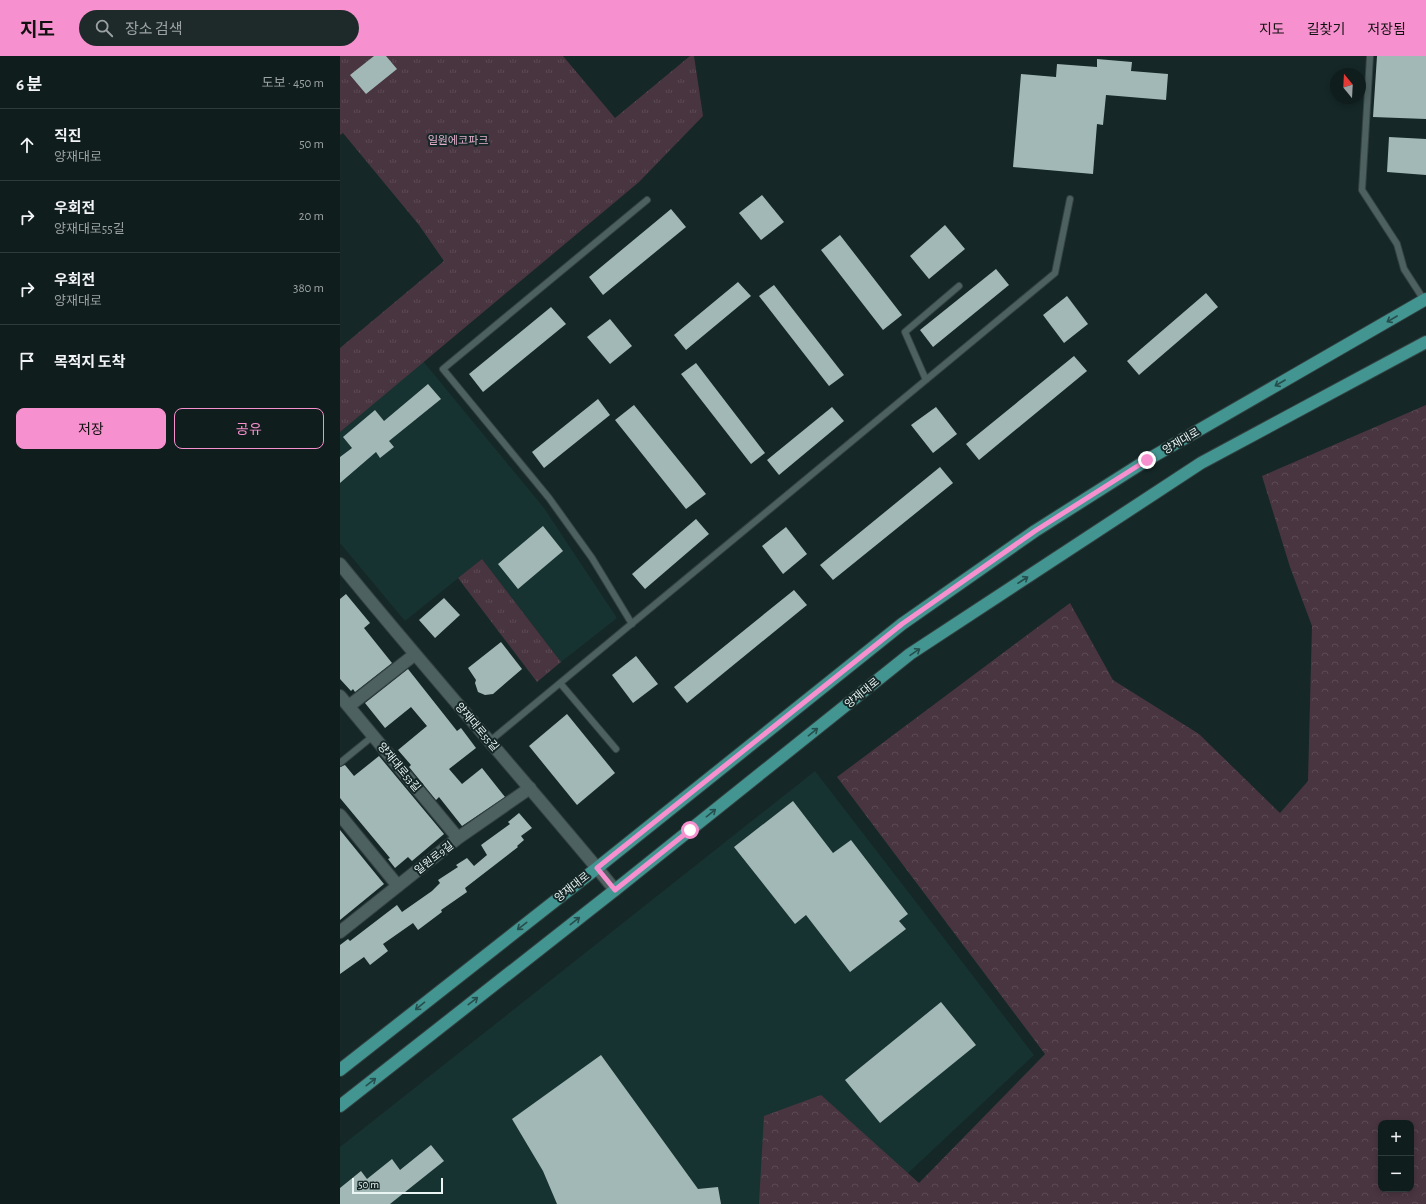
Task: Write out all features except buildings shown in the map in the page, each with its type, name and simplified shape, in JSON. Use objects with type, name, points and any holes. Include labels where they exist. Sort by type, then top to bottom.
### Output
[{"type":"main road","name":"양재대로","points":[[340,1070],[597,868],[902,624],[1035,531],[1147,460],[1425,300]]},
{"type":"main road","name":"양재대로","points":[[340,1106],[615,890],[910,654],[1201,463],[1426,342]]},
{"type":"main road","points":[[1348,383],[1426,351]]},
{"type":"street","name":"양재대로55길","points":[[340,564],[414,654],[490,741],[615,890]]},
{"type":"street","points":[[348,706],[414,654]]},
{"type":"street","name":"양재대로53길","points":[[340,696],[458,838]]},
{"type":"street","name":"일원로9길","points":[[340,932],[458,838],[530,788]]},
{"type":"street","points":[[340,815],[398,886]]},
{"type":"lane","points":[[1370,56],[1362,190],[1397,244],[1404,269],[1425,300]]},
{"type":"lane","points":[[490,741],[1055,273],[1070,199]]},
{"type":"lane","points":[[632,624],[592,558],[549,498],[443,368],[647,200]]},
{"type":"lane","points":[[926,380],[905,332],[959,286]]},
{"type":"lane","points":[[560,682],[616,749]]},
{"type":"lane","points":[[340,763],[373,736]]},
{"type":"shaded area","points":[[423,361],[544,508],[617,618],[561,662],[482,559],[405,621],[340,543],[340,432]]},
{"type":"shaded area","points":[[815,771],[1034,1055],[875,1204],[340,1204],[340,1147]]},
{"type":"green space","name":"일원에코파크","points":[[340,56],[563,56],[615,118],[690,56],[694,56],[703,116],[639,182],[340,432],[340,348],[444,261],[419,225],[343,133],[340,135]]},
{"type":"green space","points":[[1426,405],[1426,1204],[759,1204],[764,1116],[821,1095],[919,1183],[1045,1054],[837,777],[1070,603],[1113,680],[1199,734],[1280,813],[1308,781],[1312,626],[1290,567],[1262,476]]},
{"type":"green space","points":[[482,559],[561,662],[537,682],[458,578]]},
{"type":"route","points":[[690,830],[615,890],[597,868],[902,624],[1035,531],[1147,460]]}]
